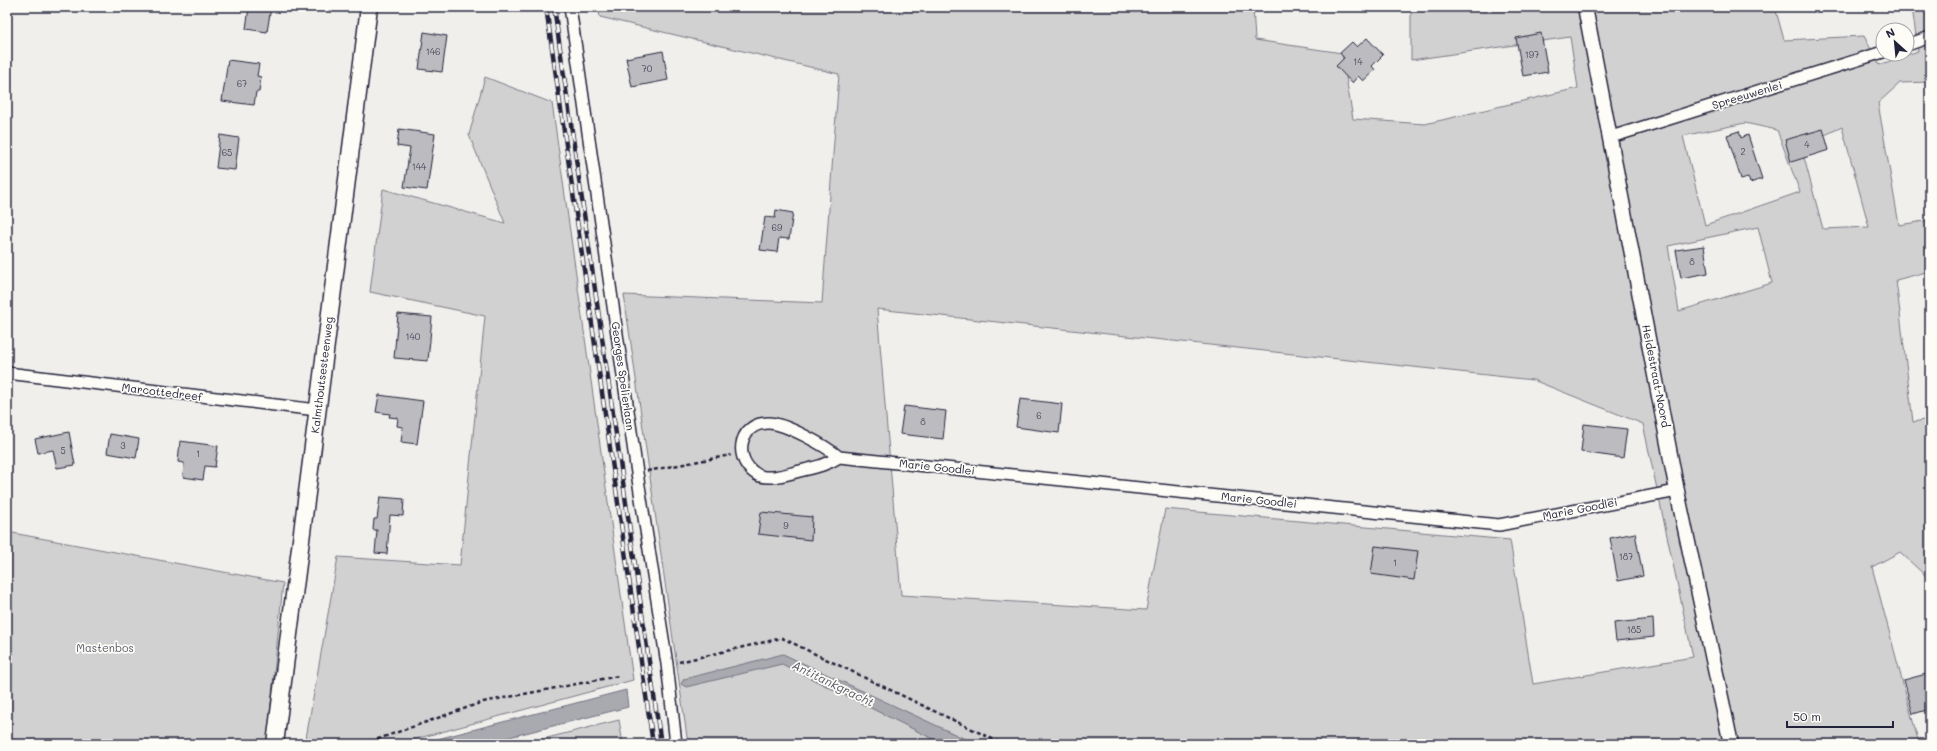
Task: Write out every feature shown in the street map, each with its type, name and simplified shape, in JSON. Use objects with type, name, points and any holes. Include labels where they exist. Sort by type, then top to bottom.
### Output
[{"type":"main road","name":"Kalmthoutsesteenweg","points":[[276,744],[369,7]]},
{"type":"street","name":"Georges Spelierlaan","points":[[570,7],[637,473],[667,664],[676,744]]},
{"type":"street","name":"Heidestraat-Noord","points":[[1585,7],[1677,491],[1731,744]]},
{"type":"street","points":[[1915,43],[1930,38]]},
{"type":"street","name":"Spreeuwenlei","points":[[1611,138],[1875,55]]},
{"type":"street","name":"Marcottedreef","points":[[7,373],[317,410]]},
{"type":"street","points":[[741,454],[742,442],[747,433],[757,426],[767,423],[777,424],[826,447],[839,458]]},
{"type":"street","name":"Marie Goodlei","points":[[741,454],[745,465],[758,476],[774,478],[828,464],[839,458],[1499,525],[1677,491]]},
{"type":"path","points":[[637,473],[741,454]]},
{"type":"path","points":[[667,664],[782,638],[1003,744]]},
{"type":"path","points":[[364,744],[483,702],[618,676]]},
{"type":"green space","points":[[598,7],[1253,7],[1255,40],[1342,53],[1353,119],[1425,124],[1578,88],[1570,37],[1411,60],[1411,7],[1775,7],[1784,40],[1864,36],[1875,57],[1875,62],[1877,62],[1879,65],[1887,62],[1915,62],[1915,52],[1918,51],[1912,7],[1930,7],[1930,82],[1900,83],[1878,103],[1899,225],[1930,220],[1930,271],[1896,280],[1913,422],[1930,419],[1930,580],[1900,552],[1872,567],[1919,744],[688,744],[624,295],[822,303],[839,74],[600,17]],"holes":[[[1745,123],[1777,130],[1800,192],[1705,225],[1683,136]],[[1842,127],[1869,227],[1823,229],[1801,146]],[[1758,227],[1772,283],[1679,311],[1668,246]],[[877,309],[1533,380],[1643,424],[1693,657],[1533,684],[1510,540],[1165,509],[1146,610],[901,595]]]},
{"type":"green space","points":[[485,77],[552,103],[633,680],[397,744],[305,744],[338,557],[460,565],[485,316],[370,292],[383,189],[505,223],[469,135]]},
{"type":"green space","name":"Mastenbos","points":[[7,532],[283,583],[267,744],[7,744]]},
{"type":"green space","points":[[619,720],[623,744],[523,744]]},
{"type":"water","name":"Antitankgracht","points":[[783,654],[976,744],[943,744],[782,664],[686,687],[681,684],[684,679]]},
{"type":"water","points":[[626,690],[628,707],[482,744],[418,744]]},
{"type":"building","points":[[249,7],[271,7],[267,32],[246,29]]},
{"type":"building","points":[[424,32],[447,36],[442,72],[419,69]]},
{"type":"building","points":[[1541,33],[1548,72],[1523,76],[1516,38]]},
{"type":"building","points":[[1367,38],[1383,55],[1372,66],[1375,70],[1363,81],[1358,76],[1352,83],[1336,66],[1344,58],[1340,53],[1352,42],[1357,47]]},
{"type":"building","points":[[663,51],[668,80],[632,87],[626,58]]},
{"type":"building","points":[[228,60],[259,64],[257,76],[261,77],[259,92],[256,92],[254,105],[222,101]]},
{"type":"building","points":[[399,129],[435,134],[427,190],[404,187],[410,148],[397,146]]},
{"type":"building","points":[[1823,129],[1829,150],[1791,162],[1785,140]]},
{"type":"building","points":[[1739,131],[1741,138],[1748,135],[1762,179],[1750,183],[1748,177],[1741,179],[1727,135]]},
{"type":"building","points":[[220,135],[239,138],[235,170],[216,168]]},
{"type":"building","points":[[776,210],[793,213],[789,239],[779,238],[777,252],[760,250],[765,217],[775,218]]},
{"type":"building","points":[[1704,246],[1708,273],[1681,278],[1676,250]]},
{"type":"building","points":[[398,314],[432,317],[428,361],[394,358]]},
{"type":"building","points":[[379,395],[423,401],[417,444],[401,442],[403,427],[397,426],[398,418],[389,417],[390,414],[376,412]]},
{"type":"building","points":[[1020,399],[1062,404],[1059,433],[1016,427]]},
{"type":"building","points":[[904,406],[946,411],[943,439],[900,434]]},
{"type":"building","points":[[1584,424],[1627,429],[1623,458],[1581,452]]},
{"type":"building","points":[[69,432],[75,465],[57,468],[53,450],[38,453],[35,439]]},
{"type":"building","points":[[110,434],[139,439],[136,458],[107,453]]},
{"type":"building","points":[[180,441],[218,446],[215,467],[205,466],[203,480],[183,477],[184,463],[178,462]]},
{"type":"building","points":[[380,497],[404,499],[403,516],[390,515],[387,554],[375,553],[377,530],[373,530],[374,519],[377,519]]},
{"type":"building","points":[[761,512],[812,517],[811,540],[758,534]]},
{"type":"building","points":[[1635,533],[1643,576],[1618,581],[1610,538]]},
{"type":"building","points":[[1375,546],[1418,551],[1414,580],[1371,574]]},
{"type":"building","points":[[1653,619],[1654,637],[1616,641],[1614,623]]},
{"type":"building","points":[[1930,673],[1930,709],[1913,714],[1904,680]]},
{"type":"railway","points":[[546,7],[653,744]]},
{"type":"railway","points":[[554,7],[661,744]]}]
